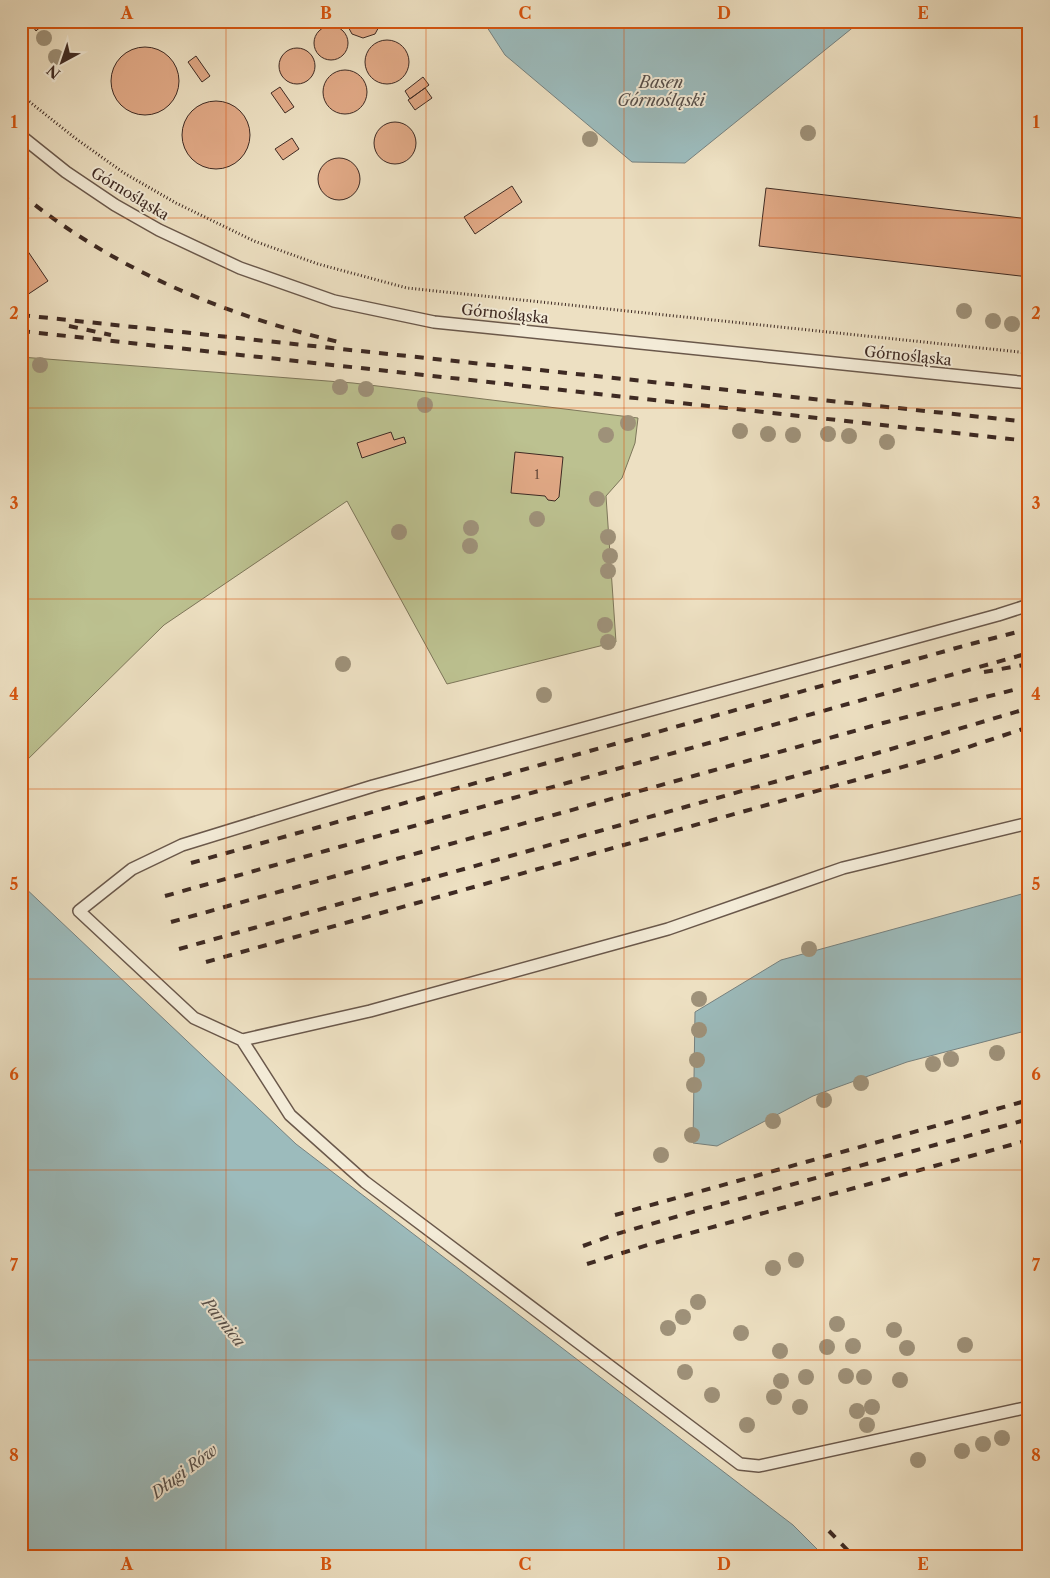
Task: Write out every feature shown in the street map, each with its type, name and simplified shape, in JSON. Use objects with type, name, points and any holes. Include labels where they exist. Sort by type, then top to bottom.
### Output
[{"type":"lane","name":"Górnośląska","points":[[21,136],[66,172],[115,205],[159,230],[240,268],[334,301],[434,322],[1029,383]]},
{"type":"lane","points":[[1029,606],[373,786],[182,845],[132,869],[80,911],[194,1018],[242,1040],[290,1115],[365,1182],[740,1464],[759,1466],[1029,1407]]},
{"type":"lane","points":[[242,1040],[370,1011],[630,940],[668,929],[843,868],[1029,823]]},
{"type":"path","points":[[21,94],[75,138],[124,173],[176,202],[254,241],[318,264],[407,288],[1029,352]]},
{"type":"green space","points":[[21,357],[353,383],[638,418],[635,443],[622,478],[606,496],[616,642],[447,684],[347,501],[164,625],[21,766]]},
{"type":"water","name":"Basen Górnośląski","points":[[483,21],[861,21],[685,163],[632,162],[505,55]]},
{"type":"water","points":[[21,884],[296,1144],[793,1525],[825,1557],[21,1557]]},
{"type":"water","points":[[1029,892],[1029,1030],[907,1062],[813,1096],[717,1146],[693,1143],[695,1012],[781,960]]},
{"type":"building","points":[[29,21],[47,21],[36,31]]},
{"type":"building","points":[[345,21],[381,21],[381,23],[375,34],[363,38],[352,34]]},
{"type":"building","points":[[331,26],[338,27],[343,31],[347,36],[347,50],[343,55],[338,59],[331,60],[324,59],[319,55],[315,50],[314,43],[315,36],[319,31],[324,27]]},
{"type":"building","points":[[383,40],[391,40],[403,46],[409,62],[403,78],[391,84],[383,84],[371,78],[365,66],[365,58],[371,46]]},
{"type":"building","points":[[145,47],[158,50],[169,57],[176,68],[179,81],[176,94],[169,105],[158,112],[145,115],[132,112],[121,105],[114,94],[111,81],[114,68],[121,57],[132,50]]},
{"type":"building","points":[[297,48],[310,53],[315,66],[310,79],[297,84],[284,79],[279,66],[284,53]]},
{"type":"building","points":[[196,56],[210,76],[202,82],[188,62]]},
{"type":"building","points":[[349,70],[361,76],[366,83],[366,101],[361,108],[354,113],[341,114],[333,111],[326,104],[323,88],[326,80],[333,73]]},
{"type":"building","points":[[423,77],[429,85],[410,99],[405,91]]},
{"type":"building","points":[[280,87],[294,107],[285,113],[271,93]]},
{"type":"building","points":[[425,88],[432,98],[415,110],[408,100]]},
{"type":"building","points":[[216,101],[229,104],[240,111],[247,122],[250,135],[247,148],[240,159],[229,166],[216,169],[203,166],[192,159],[185,148],[182,135],[185,122],[192,111],[203,104]]},
{"type":"building","points":[[395,122],[410,128],[416,143],[410,158],[395,164],[380,158],[374,143],[380,128]]},
{"type":"building","points":[[292,138],[299,149],[283,160],[275,149]]},
{"type":"building","points":[[339,158],[354,164],[360,179],[354,194],[339,200],[324,194],[318,179],[324,164]]},
{"type":"building","points":[[512,186],[522,202],[475,234],[464,217]]},
{"type":"building","points":[[766,188],[1029,219],[1029,277],[759,246]]},
{"type":"building","points":[[27,250],[48,281],[21,299],[21,254]]},
{"type":"building","points":[[391,432],[394,440],[404,437],[406,443],[362,458],[357,443]]},
{"type":"building","points":[[515,452],[563,457],[559,497],[555,501],[548,500],[545,496],[511,493]]},
{"type":"railway","points":[[1024,21],[1029,24]]},
{"type":"railway","points":[[21,194],[95,246],[134,268],[174,287],[257,319],[343,343]]},
{"type":"railway","points":[[21,315],[1029,422]]},
{"type":"railway","points":[[69,326],[111,335]]},
{"type":"railway","points":[[21,331],[1029,441]]},
{"type":"railway","points":[[191,863],[1029,629]]},
{"type":"railway","points":[[165,896],[1029,653]]},
{"type":"railway","points":[[984,672],[1029,664]]},
{"type":"railway","points":[[171,922],[883,723],[1029,686]]},
{"type":"railway","points":[[179,949],[881,752],[1029,708]]},
{"type":"railway","points":[[206,962],[938,757],[1029,727]]},
{"type":"railway","points":[[615,1215],[1029,1100]]},
{"type":"railway","points":[[583,1246],[613,1235],[689,1213],[1029,1119]]},
{"type":"railway","points":[[587,1264],[651,1244],[1029,1140]]},
{"type":"railway","points":[[829,1531],[854,1557]]},
{"type":"water label","name":"Parnica","points":[[224,1322]]},
{"type":"water label","name":"Długi Rów","points":[[184,1471]]}]
